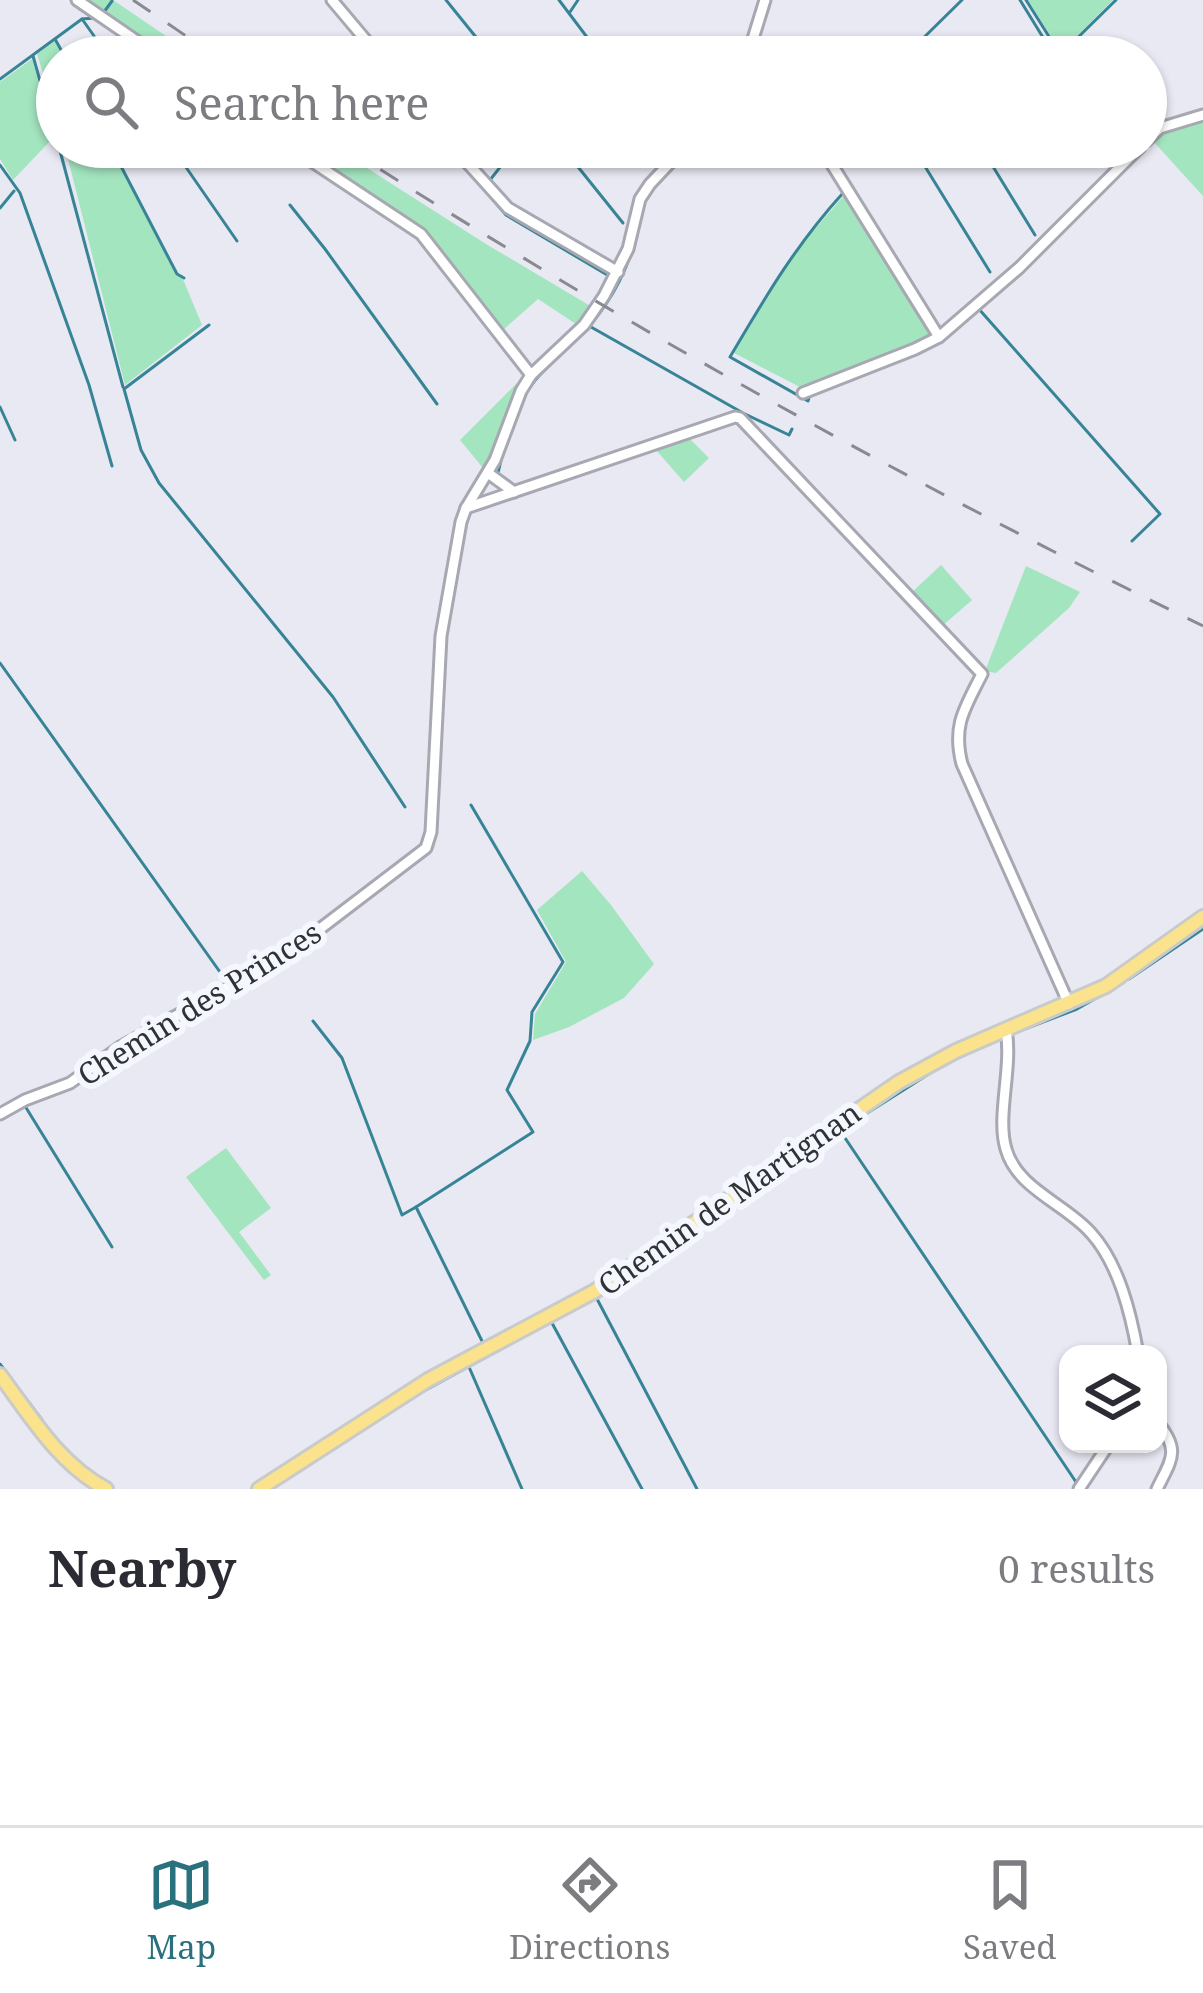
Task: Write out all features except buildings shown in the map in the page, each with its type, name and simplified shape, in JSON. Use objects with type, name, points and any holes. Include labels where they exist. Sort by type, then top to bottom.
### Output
[{"type":"main road","name":"Chemin de Martignan","points":[[259,1489],[428,1380],[595,1291],[899,1082],[935,1061],[1106,986],[1203,916]]},
{"type":"main road","points":[[0,1375],[57,1451],[106,1489]]},
{"type":"street","points":[[77,0],[129,36]]},
{"type":"street","points":[[332,0],[362,36]]},
{"type":"street","points":[[754,36],[765,0]]},
{"type":"street","points":[[1167,126],[1203,115]]},
{"type":"street","points":[[322,168],[422,234],[532,375]]},
{"type":"street","points":[[472,168],[508,208],[618,272]]},
{"type":"street","name":"Chemin des Princes","points":[[0,1114],[70,1082],[120,1047],[287,954],[426,848],[431,832],[441,636],[461,522],[488,473],[520,391],[584,325],[618,272],[640,199],[666,168]]},
{"type":"street","points":[[833,168],[939,337]]},
{"type":"street","points":[[803,393],[939,337],[1019,268],[1119,168]]},
{"type":"street","points":[[466,508],[740,418],[982,674],[956,739],[962,764],[1069,1004]]},
{"type":"street","points":[[488,473],[514,492]]},
{"type":"street","points":[[1006,1029],[1008,1082],[1002,1123],[1006,1152],[1030,1184],[1097,1240],[1120,1288],[1136,1345]]},
{"type":"street","points":[[1157,1489],[1173,1454],[1167,1436]]},
{"type":"street","points":[[1079,1489],[1103,1453]]},
{"type":"green space","points":[[80,0],[113,0],[166,36],[132,36]]},
{"type":"green space","points":[[1028,0],[1113,0],[1077,36],[1051,36]]},
{"type":"green space","points":[[32,59],[36,156],[13,180],[0,159],[0,82]]},
{"type":"green space","points":[[1203,120],[1203,196],[1167,156],[1167,131]]},
{"type":"green space","points":[[70,168],[121,168],[176,275],[182,277],[202,325],[125,385]]},
{"type":"green space","points":[[328,168],[367,168],[592,307],[579,326],[538,299],[503,330],[416,226]]},
{"type":"green space","points":[[846,193],[934,336],[800,387],[734,353],[795,252]]},
{"type":"green space","points":[[518,382],[487,469],[483,468],[460,440]]},
{"type":"green space","points":[[690,439],[709,458],[684,482],[656,450]]},
{"type":"green space","points":[[941,565],[972,600],[941,627],[910,594]]},
{"type":"green space","points":[[1026,566],[1080,592],[1069,608],[996,673],[985,671]]},
{"type":"green space","points":[[582,871],[654,964],[624,998],[533,1040],[535,1014],[566,962],[537,910]]},
{"type":"green space","points":[[226,1148],[271,1208],[239,1232],[271,1275],[264,1280],[186,1177]]},
{"type":"waterway","points":[[446,0],[475,36]]},
{"type":"waterway","points":[[559,0],[586,36]]},
{"type":"waterway","points":[[570,12],[578,0]]},
{"type":"waterway","points":[[925,36],[962,0]]},
{"type":"waterway","points":[[1020,0],[1042,36]]},
{"type":"waterway","points":[[1026,0],[1049,36]]},
{"type":"waterway","points":[[1079,36],[1116,0]]},
{"type":"waterway","points":[[104,12],[112,1]]},
{"type":"waterway","points":[[94,18],[82,19],[94,36]]},
{"type":"waterway","points":[[59,36],[82,19]]},
{"type":"waterway","points":[[0,79],[36,53]]},
{"type":"waterway","points":[[33,56],[36,67]]},
{"type":"waterway","points":[[0,165],[20,193],[89,385],[112,466]]},
{"type":"waterway","points":[[65,168],[123,387]]},
{"type":"waterway","points":[[122,168],[177,274],[184,278]]},
{"type":"waterway","points":[[187,168],[237,241]]},
{"type":"waterway","points":[[490,180],[499,168]]},
{"type":"waterway","points":[[579,168],[623,223]]},
{"type":"waterway","points":[[926,168],[990,272]]},
{"type":"waterway","points":[[994,168],[1035,235]]},
{"type":"waterway","points":[[477,181],[506,215],[609,276]]},
{"type":"waterway","points":[[0,208],[14,191]]},
{"type":"waterway","points":[[810,394],[808,401],[730,357],[796,252],[843,193]]},
{"type":"waterway","points":[[290,205],[437,404]]},
{"type":"waterway","points":[[523,398],[605,305],[625,268],[637,230]]},
{"type":"waterway","points":[[978,308],[1160,514],[1132,541]]},
{"type":"waterway","points":[[209,325],[124,389],[141,450],[159,483],[333,697],[405,807]]},
{"type":"waterway","points":[[591,327],[743,413],[789,435],[792,429]]},
{"type":"waterway","points":[[0,407],[15,440]]},
{"type":"waterway","points":[[498,473],[503,452]]},
{"type":"waterway","points":[[0,663],[220,972]]},
{"type":"waterway","points":[[416,1207],[533,1132],[507,1090],[530,1041],[532,1012],[563,962],[471,805]]},
{"type":"waterway","points":[[1129,979],[1203,929]]},
{"type":"waterway","points":[[1012,1034],[1077,1009],[1123,983]]},
{"type":"waterway","points":[[313,1021],[342,1058],[402,1215],[416,1207],[483,1343]]},
{"type":"waterway","points":[[842,1129],[943,1065],[1002,1038]]},
{"type":"waterway","points":[[25,1106],[112,1247]]},
{"type":"waterway","points":[[839,1129],[1076,1482]]},
{"type":"waterway","points":[[607,1290],[838,1132]]},
{"type":"waterway","points":[[596,1297],[697,1489]]},
{"type":"waterway","points":[[413,1397],[594,1298]]},
{"type":"waterway","points":[[552,1323],[642,1489]]},
{"type":"waterway","points":[[0,1364],[42,1420]]},
{"type":"waterway","points":[[469,1367],[522,1489]]},
{"type":"waterway","points":[[270,1489],[405,1402]]},
{"type":"railway","points":[[133,0],[186,36]]},
{"type":"railway","points":[[379,168],[767,399],[1203,626]]}]
